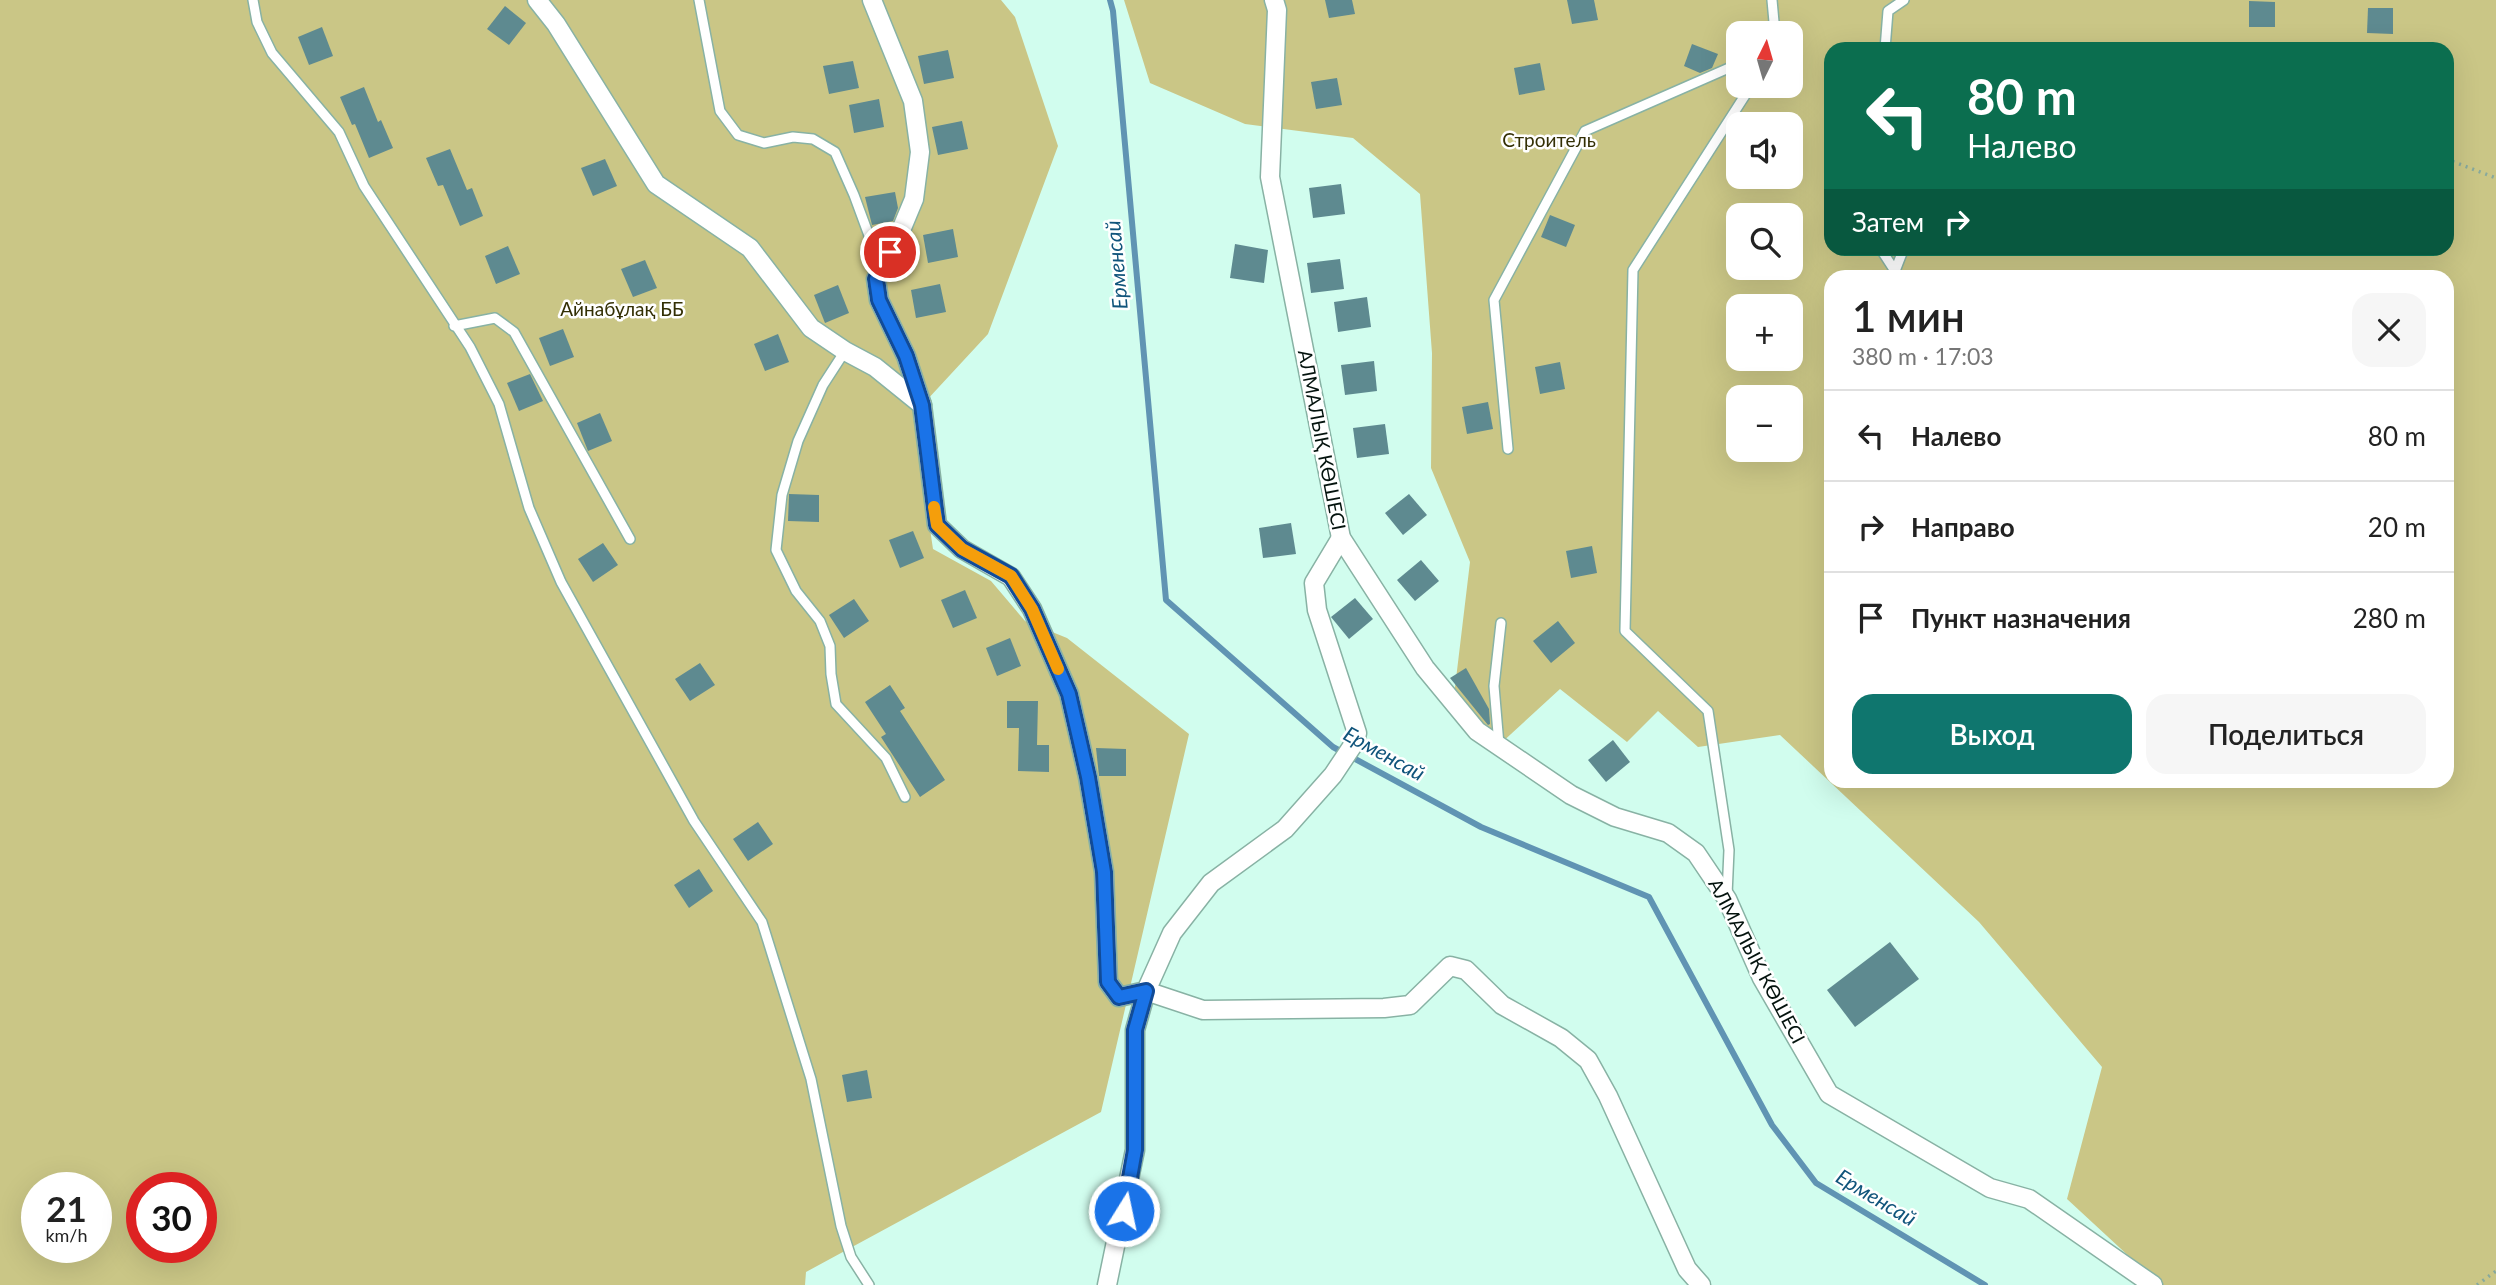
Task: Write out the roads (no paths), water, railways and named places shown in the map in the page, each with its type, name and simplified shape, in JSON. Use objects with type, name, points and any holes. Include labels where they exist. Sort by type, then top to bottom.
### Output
[{"type":"street","points":[[537,0],[556,24],[656,184],[694,207],[750,248],[811,328],[875,367],[922,405]]},
{"type":"street","points":[[872,0],[913,101],[920,152],[914,199],[876,279],[879,300],[906,356],[922,405],[937,525],[962,549],[1011,576],[1032,609],[1069,694],[1088,777],[1104,872],[1108,982],[1119,997],[1146,991],[1203,1010],[1384,1008],[1410,1005],[1450,966],[1466,970],[1502,1005],[1561,1038],[1588,1060],[1608,1097],[1687,1269],[1701,1285]]},
{"type":"street","name":"АЛМАЛЫҚ КӨШЕСІ","points":[[1274,0],[1277,10],[1270,177],[1341,538],[1424,668],[1476,731],[1571,796],[1615,817],[1668,833],[1696,853],[1727,899],[1762,978],[1829,1094],[1990,1188],[2029,1199],[2153,1285]]},
{"type":"street","points":[[1107,1285],[1135,1150],[1135,1030],[1146,991],[1172,933],[1211,884],[1284,829],[1333,775],[1355,742],[1357,733],[1317,610],[1314,583],[1341,538]]},
{"type":"lane","points":[[253,0],[257,22],[272,53],[339,132],[364,186],[470,347],[499,404],[529,508],[561,582],[694,821],[762,922],[811,1079],[841,1226],[851,1257],[869,1285]]},
{"type":"lane","points":[[699,0],[720,111],[738,135],[764,143],[793,137],[813,139],[835,152],[881,269]]},
{"type":"lane","points":[[1772,0],[1774,21]]},
{"type":"lane","points":[[1886,42],[1888,12],[1904,0]]},
{"type":"lane","points":[[1508,449],[1494,300],[1585,131],[1726,69]]},
{"type":"lane","points":[[1727,899],[1729,850],[1708,711],[1625,631],[1633,270],[1743,98]]},
{"type":"lane","points":[[454,326],[495,318],[514,332],[630,539]]},
{"type":"lane","points":[[845,351],[823,385],[798,441],[782,495],[776,550],[796,591],[820,621],[830,646],[836,704],[886,758],[905,797]]},
{"type":"lane","points":[[1499,745],[1494,685],[1500,622]]},
{"type":"waterway","name":"Ерменсай","points":[[1110,0],[1166,600],[1333,747],[1481,827],[1649,897],[1772,1125],[1816,1183],[1985,1285]]},
{"type":"park label","name":"Строитель","points":[[1549,140]]},
{"type":"park label","name":"Айнабұлақ ББ","points":[[622,309]]}]
